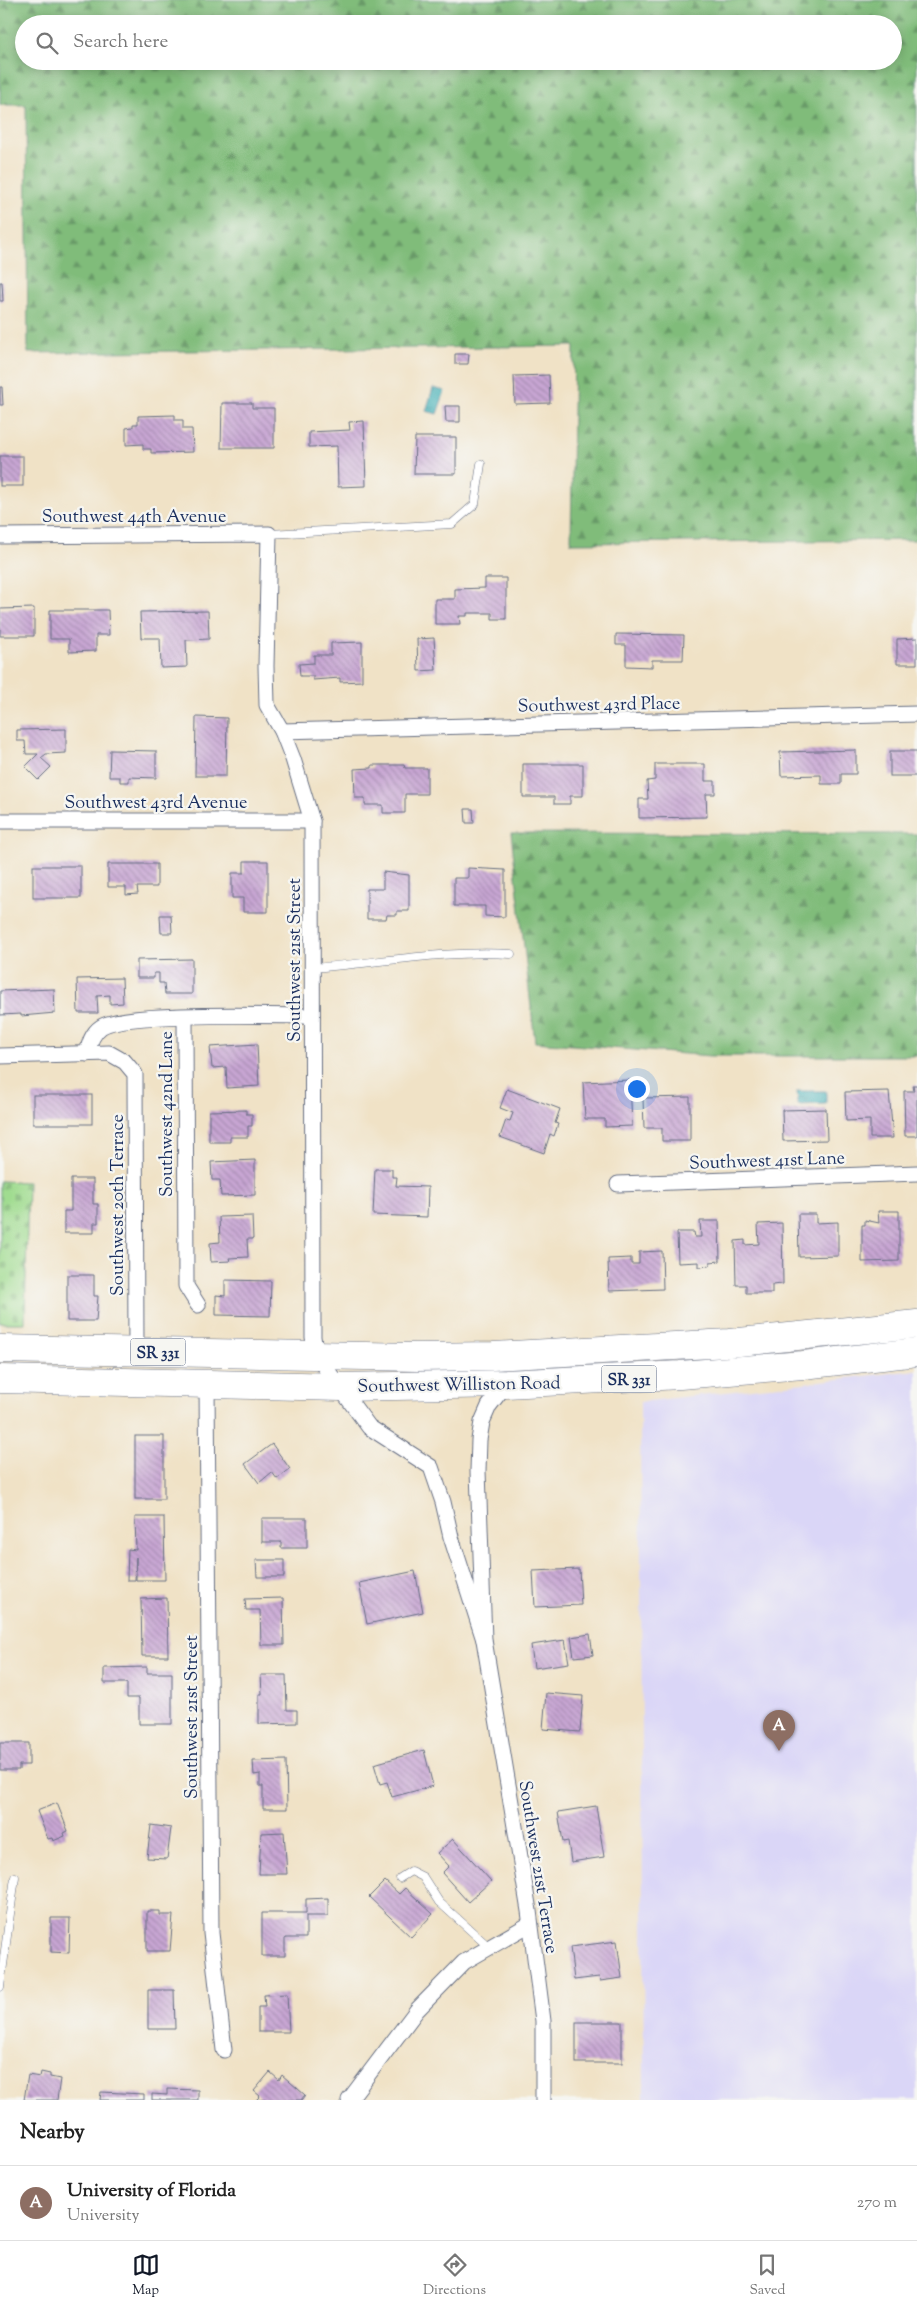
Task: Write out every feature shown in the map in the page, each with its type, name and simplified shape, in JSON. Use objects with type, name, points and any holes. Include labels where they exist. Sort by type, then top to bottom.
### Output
[{"type":"highway","name":"Southwest Williston Road","points":[[0,1349],[417,1357],[584,1352],[746,1342],[917,1324]]},
{"type":"highway","name":"Southwest Williston Road","points":[[0,1379],[341,1387],[506,1384],[680,1375],[803,1365],[917,1352]]},
{"type":"street","name":"Southwest 44th Avenue","points":[[0,536],[269,534]]},
{"type":"street","name":"Southwest 21st Street","points":[[269,534],[267,706],[282,731],[293,759],[312,821],[313,1337],[316,1355]]},
{"type":"street","name":"Southwest 43rd Place","points":[[282,731],[917,714]]},
{"type":"street","name":"Southwest 43rd Avenue","points":[[0,821],[312,821]]},
{"type":"street","name":"Southwest 42nd Lane","points":[[198,1305],[186,1286],[185,1017],[312,1016]]},
{"type":"street","points":[[0,1056],[87,1054],[90,1040],[100,1027],[115,1021],[185,1017]]},
{"type":"street","name":"Southwest 20th Terrace","points":[[87,1054],[109,1053],[125,1062],[134,1074],[136,1352]]},
{"type":"street","name":"Southwest 41st Lane","points":[[618,1184],[917,1173]]},
{"type":"street","points":[[316,1355],[341,1387]]},
{"type":"street","name":"Southwest 21st Street","points":[[207,1383],[211,1933],[224,2050]]},
{"type":"street","name":"Southwest 21st Terrace","points":[[506,1384],[489,1406],[482,1422],[479,1440],[478,1471],[484,1640],[530,1924],[543,2020],[543,2100]]},
{"type":"street","name":"Southwest 21st Terrace","points":[[341,1387],[369,1427],[431,1467],[443,1502],[451,1538],[484,1640]]},
{"type":"street","points":[[350,2100],[417,2010],[464,1962],[530,1924]]},
{"type":"lane","points":[[269,534],[452,524],[475,504],[481,464]]},
{"type":"lane","points":[[312,968],[371,964],[474,952],[511,954]]},
{"type":"lane","points":[[400,1878],[411,1871],[423,1877],[439,1902],[489,1947]]},
{"type":"lane","points":[[0,1987],[15,1877]]},
{"type":"shaded area","points":[[917,1370],[917,2100],[644,2100],[640,1402]]},
{"type":"green space","points":[[0,0],[917,0],[917,540],[571,543],[574,346],[28,353],[26,105],[0,105]]},
{"type":"green space","points":[[511,833],[917,834],[917,1056],[710,1056],[535,1042]]},
{"type":"green space","points":[[0,1181],[28,1182],[25,1323],[0,1323]]},
{"type":"water","points":[[433,388],[445,391],[437,414],[426,411]]},
{"type":"water","points":[[797,1091],[826,1091],[826,1104],[798,1105]]},
{"type":"building","points":[[0,282],[2,282],[3,301],[0,301]]},
{"type":"building","points":[[455,354],[469,354],[468,364],[455,364]]},
{"type":"building","points":[[549,375],[550,403],[515,404],[514,376]]},
{"type":"building","points":[[0,387],[2,387],[3,405],[0,405]]},
{"type":"building","points":[[222,403],[252,403],[252,408],[274,408],[274,448],[221,448]]},
{"type":"building","points":[[445,406],[460,406],[460,422],[446,422]]},
{"type":"building","points":[[175,415],[175,420],[183,420],[183,429],[192,429],[193,452],[151,453],[151,449],[143,449],[143,444],[126,445],[126,428],[133,427],[133,424],[138,424],[138,416]]},
{"type":"building","points":[[364,421],[366,486],[338,487],[337,446],[309,447],[309,432],[350,430],[349,422]]},
{"type":"building","points":[[415,437],[456,437],[456,474],[414,474]]},
{"type":"building","points":[[0,456],[23,456],[23,486],[0,486]]},
{"type":"building","points":[[485,578],[506,578],[506,619],[492,619],[492,613],[467,613],[467,616],[459,616],[460,624],[435,624],[435,599],[455,599],[455,589],[485,588]]},
{"type":"building","points":[[34,608],[34,636],[0,636],[0,609]]},
{"type":"building","points":[[50,610],[108,610],[109,635],[96,635],[96,651],[69,652],[69,639],[50,639]]},
{"type":"building","points":[[208,611],[209,639],[186,640],[187,667],[161,668],[160,638],[141,638],[140,612]]},
{"type":"building","points":[[616,634],[684,635],[683,660],[652,660],[652,667],[626,666],[626,645],[616,645]]},
{"type":"building","points":[[434,638],[436,670],[418,671],[417,639]]},
{"type":"building","points":[[917,638],[917,664],[897,664],[897,639]]},
{"type":"building","points":[[362,642],[362,681],[340,682],[340,678],[313,680],[313,676],[300,676],[299,664],[314,663],[314,655],[331,655],[331,643]]},
{"type":"building","points":[[196,717],[227,718],[226,776],[195,776]]},
{"type":"building","points":[[66,729],[66,753],[46,754],[41,758],[51,767],[38,780],[25,767],[38,754],[26,754],[25,741],[17,741],[17,730]]},
{"type":"building","points":[[110,750],[156,751],[156,778],[129,777],[129,782],[120,782],[120,777],[109,777]]},
{"type":"building","points":[[856,750],[856,774],[841,774],[841,784],[821,784],[821,775],[781,776],[780,752]]},
{"type":"building","points":[[890,751],[917,751],[917,776],[890,776]]},
{"type":"building","points":[[523,764],[583,764],[583,796],[570,796],[570,804],[554,804],[554,797],[523,797]]},
{"type":"building","points":[[655,764],[705,764],[705,781],[715,781],[715,794],[706,794],[707,817],[639,818],[639,799],[648,799],[647,781],[655,780]]},
{"type":"building","points":[[372,765],[404,765],[405,768],[427,768],[427,794],[405,794],[405,813],[383,813],[383,805],[365,805],[365,798],[355,798],[354,769],[372,768]]},
{"type":"building","points":[[465,809],[473,809],[474,823],[466,823]]},
{"type":"building","points":[[244,861],[268,861],[268,912],[243,912],[243,898],[232,898],[232,873],[244,873]]},
{"type":"building","points":[[108,864],[157,864],[157,887],[137,887],[138,894],[126,895],[126,887],[108,887]]},
{"type":"building","points":[[33,866],[81,866],[81,898],[33,898]]},
{"type":"building","points":[[468,868],[505,870],[505,917],[485,916],[485,906],[454,906],[454,878],[468,878]]},
{"type":"building","points":[[383,872],[409,875],[409,911],[397,911],[397,915],[387,915],[386,919],[367,919],[367,889],[383,889]]},
{"type":"building","points":[[160,915],[171,915],[172,933],[161,933]]},
{"type":"building","points":[[192,959],[192,994],[165,994],[164,983],[159,983],[159,973],[154,973],[154,978],[137,978],[137,960]]},
{"type":"building","points":[[122,978],[123,1003],[110,1004],[110,995],[97,996],[98,1013],[78,1013],[77,979]]},
{"type":"building","points":[[54,989],[55,1013],[21,1016],[21,1014],[0,1015],[0,991]]},
{"type":"building","points":[[257,1044],[259,1086],[227,1088],[226,1067],[212,1068],[210,1047]]},
{"type":"building","points":[[630,1080],[632,1126],[605,1127],[605,1119],[585,1119],[583,1082]]},
{"type":"building","points":[[913,1085],[917,1085],[917,1136],[905,1136],[904,1091],[914,1091]]},
{"type":"building","points":[[507,1089],[560,1109],[555,1123],[558,1124],[554,1136],[550,1134],[544,1153],[500,1137],[506,1120],[510,1121],[513,1113],[500,1108]]},
{"type":"building","points":[[889,1091],[893,1138],[870,1138],[870,1120],[846,1121],[845,1092]]},
{"type":"building","points":[[33,1095],[92,1095],[92,1124],[33,1124]]},
{"type":"building","points":[[690,1097],[690,1141],[662,1141],[662,1128],[644,1128],[643,1098]]},
{"type":"building","points":[[826,1109],[827,1140],[783,1141],[782,1110]]},
{"type":"building","points":[[246,1110],[246,1114],[252,1114],[252,1126],[248,1126],[248,1137],[230,1137],[230,1142],[209,1142],[209,1111]]},
{"type":"building","points":[[255,1160],[255,1195],[221,1196],[220,1180],[212,1180],[211,1162]]},
{"type":"building","points":[[375,1169],[392,1169],[392,1177],[397,1177],[396,1186],[428,1187],[427,1217],[373,1215]]},
{"type":"building","points":[[71,1179],[93,1179],[93,1204],[98,1204],[98,1223],[94,1223],[94,1233],[64,1233],[64,1211],[71,1211]]},
{"type":"building","points":[[878,1211],[899,1211],[899,1261],[862,1262],[862,1225],[865,1225],[865,1220],[879,1223]]},
{"type":"building","points":[[798,1214],[816,1214],[816,1223],[838,1222],[838,1256],[799,1257]]},
{"type":"building","points":[[252,1216],[253,1239],[247,1239],[248,1257],[229,1258],[230,1261],[211,1262],[210,1243],[220,1242],[219,1217]]},
{"type":"building","points":[[700,1221],[719,1221],[720,1261],[710,1262],[710,1266],[699,1267],[699,1262],[678,1263],[677,1232],[694,1232],[695,1237],[701,1237]]},
{"type":"building","points":[[782,1223],[783,1284],[772,1285],[772,1293],[746,1293],[746,1285],[736,1285],[735,1241],[745,1240],[745,1245],[759,1244],[758,1224]]},
{"type":"building","points":[[662,1251],[663,1289],[609,1291],[608,1259],[631,1258],[631,1264],[639,1264],[639,1252]]},
{"type":"building","points":[[67,1275],[94,1275],[94,1296],[98,1296],[96,1321],[67,1321]]},
{"type":"building","points":[[225,1280],[271,1281],[270,1316],[216,1315],[216,1295],[225,1296]]},
{"type":"building","points":[[135,1436],[164,1436],[164,1499],[135,1499]]},
{"type":"building","points":[[272,1444],[290,1469],[277,1479],[272,1472],[259,1483],[245,1464]]},
{"type":"building","points":[[135,1517],[164,1517],[165,1580],[136,1580],[136,1557],[135,1580],[127,1580],[128,1549],[136,1550]]},
{"type":"building","points":[[262,1518],[307,1518],[307,1548],[281,1548],[281,1542],[262,1542]]},
{"type":"building","points":[[256,1560],[284,1560],[284,1577],[257,1577]]},
{"type":"building","points":[[579,1569],[581,1605],[535,1607],[533,1571]]},
{"type":"building","points":[[415,1571],[423,1612],[367,1624],[359,1583]]},
{"type":"building","points":[[167,1598],[168,1656],[142,1656],[141,1599]]},
{"type":"building","points":[[283,1598],[284,1645],[261,1645],[260,1610],[246,1610],[245,1599]]},
{"type":"building","points":[[590,1634],[593,1655],[574,1657],[571,1637]]},
{"type":"building","points":[[565,1640],[569,1663],[534,1668],[531,1645]]},
{"type":"building","points":[[147,1667],[147,1673],[172,1673],[172,1724],[139,1724],[139,1698],[127,1698],[127,1683],[104,1683],[104,1668]]},
{"type":"building","points":[[261,1675],[286,1675],[287,1710],[297,1710],[297,1723],[259,1724],[259,1694],[262,1694]]},
{"type":"building","points":[[546,1693],[583,1696],[580,1732],[543,1729]]},
{"type":"building","points":[[0,1743],[29,1743],[29,1765],[19,1765],[19,1770],[0,1770]]},
{"type":"building","points":[[424,1750],[433,1786],[392,1797],[387,1782],[380,1784],[374,1764]]},
{"type":"building","points":[[286,1760],[287,1809],[263,1809],[263,1786],[260,1786],[260,1774],[254,1775],[253,1761]]},
{"type":"building","points":[[57,1803],[68,1831],[64,1833],[65,1836],[53,1841],[52,1838],[48,1839],[37,1811]]},
{"type":"building","points":[[596,1806],[604,1857],[571,1862],[568,1841],[563,1842],[558,1812]]},
{"type":"building","points":[[151,1825],[171,1828],[167,1859],[147,1858]]},
{"type":"building","points":[[284,1832],[287,1874],[259,1874],[261,1833]]},
{"type":"building","points":[[453,1839],[491,1881],[468,1902],[442,1873],[449,1866],[437,1853]]},
{"type":"building","points":[[385,1881],[399,1894],[405,1888],[433,1914],[411,1937],[369,1897]]},
{"type":"building","points":[[328,1898],[328,1916],[306,1916],[306,1938],[285,1938],[285,1956],[262,1956],[262,1913],[306,1913],[306,1899]]},
{"type":"building","points":[[147,1911],[160,1911],[160,1915],[173,1915],[170,1951],[147,1951]]},
{"type":"building","points":[[51,1918],[70,1918],[69,1953],[51,1952]]},
{"type":"building","points":[[617,1941],[622,1978],[600,1981],[599,1977],[574,1980],[570,1947]]},
{"type":"building","points":[[148,1990],[174,1990],[175,2029],[148,2029]]},
{"type":"building","points":[[287,1994],[289,2032],[258,2032],[258,2007],[265,2007],[264,1995]]},
{"type":"building","points":[[576,2022],[622,2022],[622,2063],[576,2063]]},
{"type":"building","points":[[41,2072],[50,2074],[50,2077],[60,2079],[57,2100],[24,2100],[28,2075],[40,2077]]},
{"type":"building","points":[[270,2072],[279,2080],[282,2075],[305,2095],[301,2100],[256,2100],[260,2096],[254,2091]]},
{"type":"building","points":[[167,2089],[198,2090],[198,2100],[152,2100],[152,2094],[167,2095]]},
{"type":"building","points":[[101,2092],[144,2094],[144,2100],[100,2100]]},
{"type":"place","name":"University of Florida","points":[[779,1751]]}]
